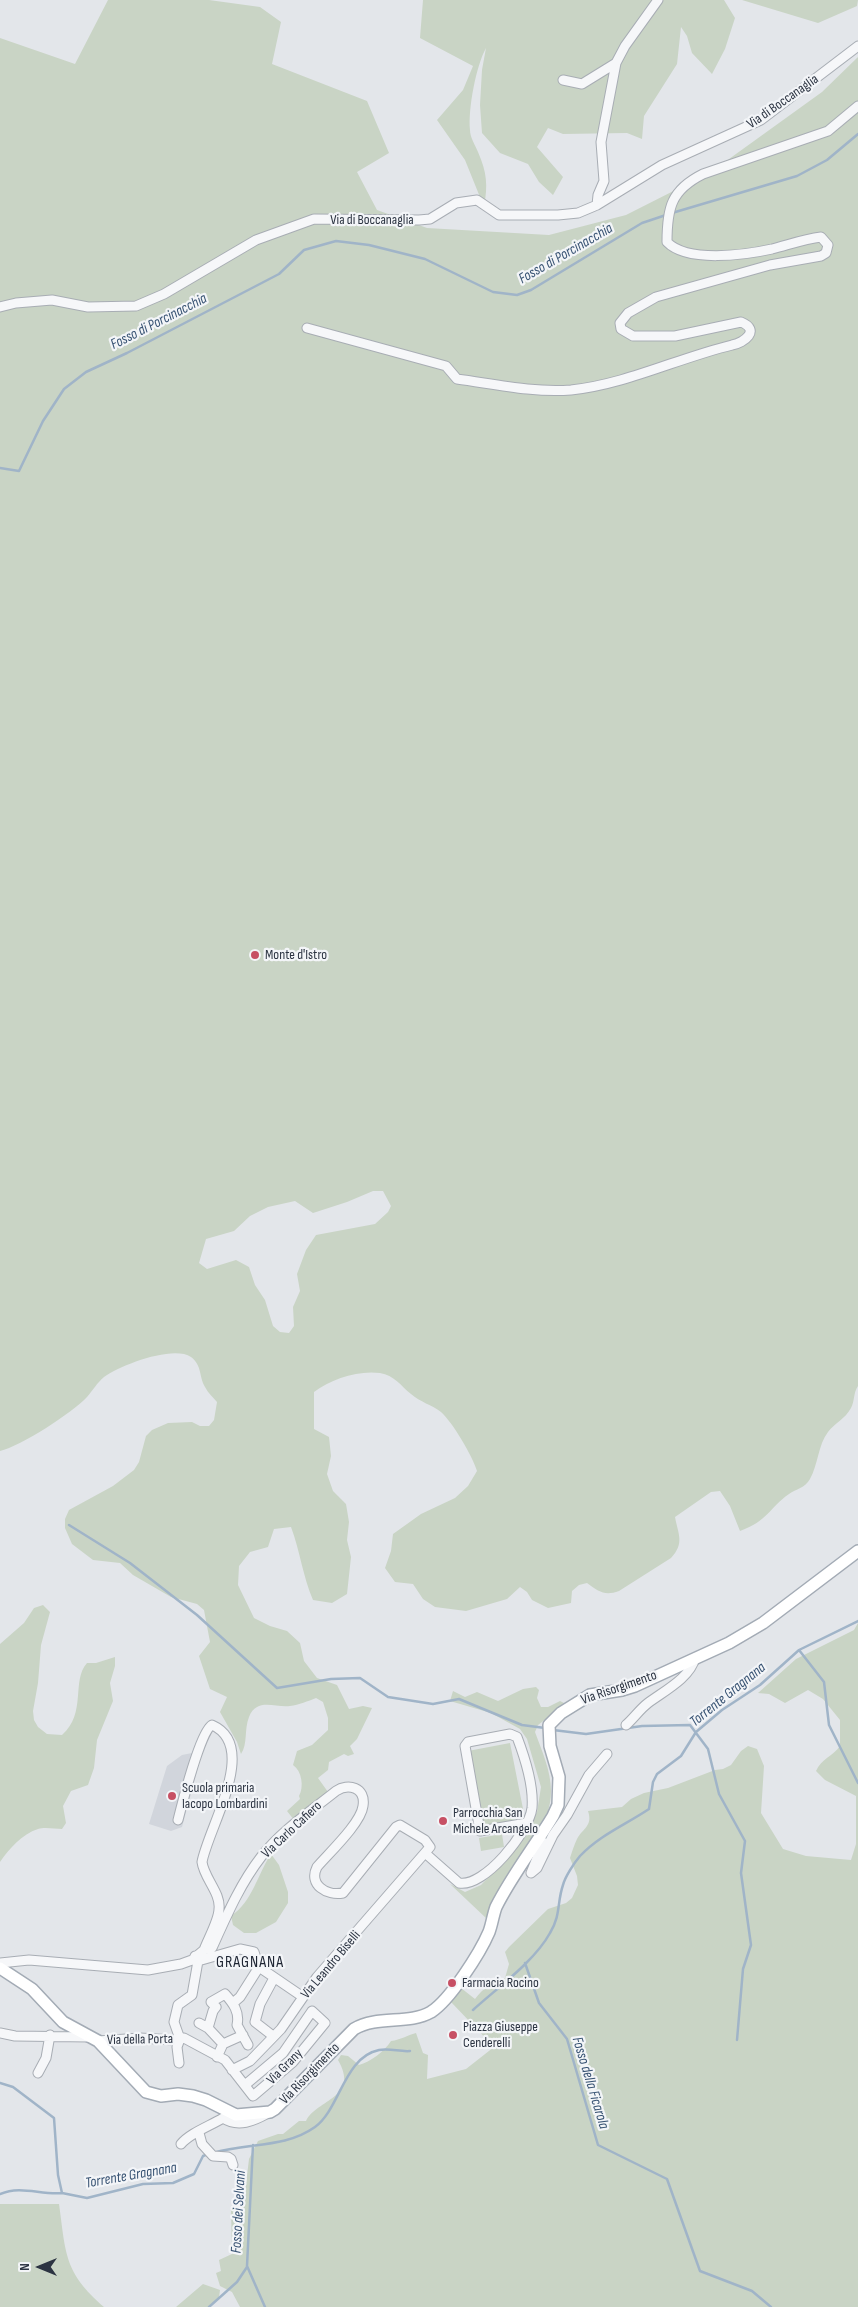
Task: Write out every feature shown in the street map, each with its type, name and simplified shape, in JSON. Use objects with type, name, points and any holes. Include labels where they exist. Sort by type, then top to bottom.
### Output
[{"type":"main road","name":"Via Risorgimento","points":[[0,1968],[32,1989],[63,2022],[95,2038],[146,2092],[161,2096],[178,2094],[193,2096],[206,2100],[236,2115],[270,2112],[296,2089],[354,2029],[363,2024],[378,2020],[417,2018],[439,2006],[482,1947],[496,1908],[553,1816],[559,1792],[559,1777],[548,1730],[561,1713],[590,1696],[635,1686],[729,1643],[767,1620],[858,1550]]},
{"type":"street","points":[[597,205],[598,195],[604,181],[601,142],[616,63],[625,46],[658,0]]},
{"type":"street","name":"Via di Boccanaglia","points":[[0,307],[16,303],[52,300],[88,306],[136,306],[164,294],[256,240],[314,219],[430,219],[456,203],[478,200],[499,215],[578,213],[597,205],[662,165],[761,120],[858,46]]},
{"type":"street","points":[[563,80],[582,84],[616,63]]},
{"type":"street","points":[[307,328],[446,366],[457,379],[537,390],[570,390],[606,384],[710,351],[742,343],[748,338],[750,331],[747,325],[741,322],[675,336],[628,335],[621,329],[620,323],[628,313],[656,297],[770,265],[821,256],[826,253],[828,245],[821,237],[770,249],[712,256],[672,248],[666,242],[668,211],[672,200],[688,182],[711,172],[828,131],[858,106]]},
{"type":"street","name":"Via Risorgimento","points":[[626,1725],[646,1704],[661,1695],[688,1672],[695,1658]]},
{"type":"street","points":[[178,1820],[202,1740],[208,1727],[212,1725],[226,1738],[233,1751],[233,1762],[226,1792],[202,1862],[203,1870],[215,1893],[220,1909],[204,1950]]},
{"type":"street","points":[[425,1853],[458,1883],[472,1882],[502,1858],[527,1823],[532,1810],[532,1794],[517,1737],[510,1734],[466,1744],[480,1831],[527,1823]]},
{"type":"street","name":"Via Risorgimento","points":[[539,1840],[542,1842],[542,1846],[531,1873],[537,1868],[553,1835],[567,1815],[589,1776],[608,1754]]},
{"type":"street","name":"Via Carlo Cafiero","points":[[0,1963],[30,1960],[148,1970],[181,1964],[196,1958],[204,1950],[212,1948],[229,1910],[261,1857],[274,1843],[342,1787],[352,1786],[358,1788],[364,1804],[356,1820],[314,1872],[317,1885],[327,1892],[343,1893],[396,1827],[400,1825],[425,1840],[430,1847],[425,1853]]},
{"type":"street","name":"Via Leandro Biselli","points":[[232,2070],[250,2061],[272,2036],[282,2029],[317,1977],[425,1853]]},
{"type":"street","points":[[179,2064],[177,2047],[180,2039],[174,2022],[178,2005],[192,1994],[196,1958],[240,1948],[254,1952],[259,1967],[303,1997]]},
{"type":"street","points":[[233,2003],[240,1997],[259,1967]]},
{"type":"street","points":[[272,2036],[255,2022],[260,2004],[274,1978]]},
{"type":"street","points":[[208,2028],[216,2007],[211,2002],[225,1994],[233,2003],[239,2017],[237,2024],[248,2045]]},
{"type":"street","name":"Via Grany","points":[[232,2070],[253,2096],[293,2062],[325,2023],[312,2011],[283,2053],[245,2084]]},
{"type":"street","points":[[199,2023],[208,2028],[223,2044]]},
{"type":"street","name":"Via della Porta","points":[[0,2033],[15,2036],[50,2035],[160,2040],[184,2038],[225,2060],[232,2070]]},
{"type":"street","points":[[38,2073],[46,2058],[50,2035]]},
{"type":"street","points":[[217,2057],[223,2044],[243,2035]]},
{"type":"street","points":[[181,2144],[188,2136],[199,2133],[224,2118],[236,2123],[255,2121],[270,2112]]},
{"type":"street","points":[[199,2133],[202,2144],[213,2156],[228,2157],[232,2159],[233,2165]]},
{"type":"shaded area","points":[[196,1742],[204,1745],[182,1827],[171,1831],[149,1824],[167,1766],[182,1755],[192,1753]]},
{"type":"green space","points":[[108,0],[209,0],[260,7],[281,22],[272,64],[367,101],[389,153],[357,172],[377,210],[427,228],[549,235],[626,215],[711,172],[822,92],[858,57],[858,1386],[852,1405],[849,1412],[825,1437],[808,1482],[782,1499],[757,1523],[740,1531],[730,1506],[720,1491],[711,1492],[675,1517],[679,1533],[679,1543],[671,1558],[619,1591],[602,1592],[587,1583],[579,1585],[572,1591],[571,1603],[548,1608],[532,1600],[527,1592],[520,1587],[507,1599],[466,1611],[435,1607],[423,1599],[413,1584],[395,1582],[385,1568],[391,1551],[393,1534],[421,1514],[455,1498],[468,1486],[477,1471],[456,1431],[441,1412],[415,1397],[393,1378],[385,1374],[372,1372],[345,1376],[328,1383],[314,1392],[314,1429],[329,1437],[331,1456],[327,1474],[333,1491],[346,1504],[349,1522],[347,1540],[351,1557],[347,1594],[332,1603],[313,1600],[291,1527],[274,1529],[268,1547],[250,1552],[239,1566],[238,1585],[254,1618],[270,1626],[287,1631],[300,1643],[304,1661],[317,1678],[337,1685],[349,1709],[363,1706],[372,1708],[357,1739],[350,1746],[354,1754],[348,1756],[344,1754],[329,1762],[328,1770],[318,1778],[328,1792],[294,1820],[287,1811],[300,1799],[302,1784],[300,1775],[293,1765],[297,1751],[312,1745],[328,1730],[328,1718],[323,1702],[316,1698],[293,1705],[262,1705],[257,1707],[249,1717],[245,1746],[241,1754],[237,1742],[220,1712],[227,1697],[210,1689],[199,1656],[210,1642],[204,1610],[197,1604],[171,1597],[133,1575],[120,1563],[93,1560],[72,1544],[65,1528],[65,1519],[69,1510],[113,1486],[134,1470],[139,1462],[146,1436],[152,1430],[168,1423],[192,1422],[200,1426],[209,1426],[214,1420],[217,1402],[205,1387],[195,1360],[183,1354],[172,1353],[147,1358],[122,1367],[104,1377],[80,1404],[58,1420],[20,1443],[0,1451],[0,38],[75,64]],"holes":[[[373,1191],[383,1191],[391,1206],[388,1212],[375,1224],[316,1235],[306,1250],[297,1274],[300,1291],[293,1307],[294,1326],[289,1333],[280,1332],[273,1326],[265,1300],[255,1285],[249,1267],[236,1260],[207,1269],[199,1263],[206,1239],[234,1231],[250,1216],[268,1207],[295,1201],[313,1213]]]},
{"type":"green space","points":[[423,0],[724,0],[735,18],[725,49],[712,74],[692,53],[687,36],[681,27],[677,64],[644,116],[642,139],[627,133],[563,134],[548,128],[537,147],[563,177],[553,195],[539,182],[528,164],[500,153],[482,133],[480,105],[482,70],[486,48],[476,76],[470,121],[471,135],[485,173],[486,192],[484,207],[465,160],[437,120],[463,90],[473,66],[420,38]]},
{"type":"green space","points":[[742,0],[858,0],[857,6],[818,23]]},
{"type":"green space","points":[[43,1605],[50,1612],[41,1645],[38,1683],[33,1711],[34,1720],[38,1727],[47,1734],[62,1735],[70,1726],[77,1707],[82,1670],[87,1663],[96,1663],[115,1657],[115,1666],[110,1683],[113,1701],[97,1740],[94,1768],[88,1785],[71,1791],[63,1806],[66,1823],[62,1829],[44,1828],[32,1831],[16,1843],[0,1862],[0,1644],[24,1623],[34,1608]]},
{"type":"green space","points":[[858,1623],[858,2307],[240,2307],[232,2292],[220,2286],[216,2273],[221,2271],[219,2260],[232,2254],[231,2208],[243,2209],[249,2159],[258,2141],[283,2134],[299,2121],[306,2121],[311,2114],[334,2097],[344,2082],[338,2060],[341,2055],[348,2056],[359,2065],[377,2056],[391,2041],[416,2033],[423,2053],[428,2055],[427,2079],[466,2069],[494,2047],[451,2002],[461,1988],[475,1999],[488,1986],[505,1978],[509,1964],[505,1952],[509,1947],[548,1909],[566,1903],[572,1898],[578,1885],[577,1876],[570,1858],[579,1835],[588,1824],[588,1811],[622,1807],[631,1799],[644,1793],[668,1788],[715,1770],[723,1769],[731,1765],[741,1751],[748,1746],[757,1749],[764,1766],[761,1813],[783,1849],[806,1856],[851,1860],[856,1844],[856,1796],[825,1780],[816,1771],[821,1763],[840,1746],[840,1720],[823,1699],[808,1690],[785,1703],[769,1694],[758,1693],[796,1659],[854,1630]]},
{"type":"green space","points":[[536,1687],[539,1690],[537,1698],[541,1707],[548,1707],[560,1701],[564,1703],[563,1706],[538,1725],[535,1732],[546,1761],[551,1791],[550,1803],[543,1824],[503,1882],[487,1919],[450,1884],[465,1892],[481,1885],[506,1859],[537,1812],[541,1787],[527,1739],[520,1729],[491,1713],[450,1701],[453,1691],[465,1697],[477,1692],[498,1701],[523,1689]]},
{"type":"green space","points":[[510,1743],[525,1819],[482,1827],[468,1751]]},
{"type":"green space","points":[[502,1834],[504,1847],[481,1851],[479,1838]]},
{"type":"green space","points":[[271,1854],[279,1865],[288,1892],[288,1903],[276,1922],[256,1933],[244,1933],[233,1925],[231,1916],[245,1903]]},
{"type":"green space","points":[[0,2204],[59,2204],[63,2236],[69,2261],[81,2283],[104,2307],[0,2307]]},
{"type":"green space","points":[[203,2284],[220,2290],[219,2297],[209,2307],[176,2307]]},
{"type":"waterway","name":"Fosso di Porcinacchia","points":[[672,213],[797,176],[827,160],[858,134]]},
{"type":"waterway","name":"Fosso di Porcinacchia","points":[[0,468],[19,471],[43,421],[64,389],[86,372],[127,353],[279,274],[304,250],[336,241],[369,245],[425,259],[493,292],[517,295],[531,290],[642,223],[666,215]]},
{"type":"waterway","points":[[69,1525],[130,1563],[197,1615],[277,1688],[331,1679],[360,1678],[388,1697],[433,1704],[459,1699],[522,1725],[545,1728]]},
{"type":"waterway","name":"Torrente Gragnana","points":[[473,2010],[535,1954],[550,1933],[557,1914],[564,1882],[575,1862],[596,1842],[649,1809],[653,1782],[657,1774],[681,1756],[696,1732],[722,1710],[760,1685],[799,1650],[858,1621]]},
{"type":"waterway","points":[[799,1650],[824,1682],[829,1725],[858,1783]]},
{"type":"waterway","points":[[553,1730],[586,1734],[642,1726],[690,1725],[708,1749],[719,1794],[745,1841],[741,1873],[751,1945],[743,1969],[737,2040]]},
{"type":"waterway","name":"Fosso della Ficarola","points":[[525,1963],[539,2003],[567,2039],[598,2145],[667,2179],[700,2271],[752,2291],[771,2307]]},
{"type":"waterway","name":"Torrente Gragnana","points":[[213,2153],[239,2147],[278,2142],[303,2134],[315,2127],[323,2119],[350,2073],[358,2062],[367,2055],[379,2050],[410,2051]]},
{"type":"waterway","name":"Torrente Gragnana","points":[[0,2083],[13,2087],[54,2118],[58,2175],[62,2193],[87,2198],[143,2184],[173,2183],[194,2174],[203,2156],[208,2154]]},
{"type":"waterway","name":"Fosso dei Selvani","points":[[253,2145],[247,2266],[265,2307]]},
{"type":"waterway","points":[[0,2194],[15,2190],[62,2193]]},
{"type":"waterway","points":[[209,2307],[237,2282],[247,2267]]},
{"type":"place","name":"Monte d'Istro","points":[[255,955]]},
{"type":"place","name":"Scuola primaria Iacopo Lombardini","points":[[172,1796]]},
{"type":"place","name":"Parrocchia San Michele Arcangelo","points":[[443,1821]]},
{"type":"place","name":"Farmacia Rocino","points":[[452,1983]]},
{"type":"place","name":"Piazza Giuseppe Cenderelli","points":[[453,2035]]},
{"type":"district","name":"GRAGNANA","points":[[250,1963]]}]
